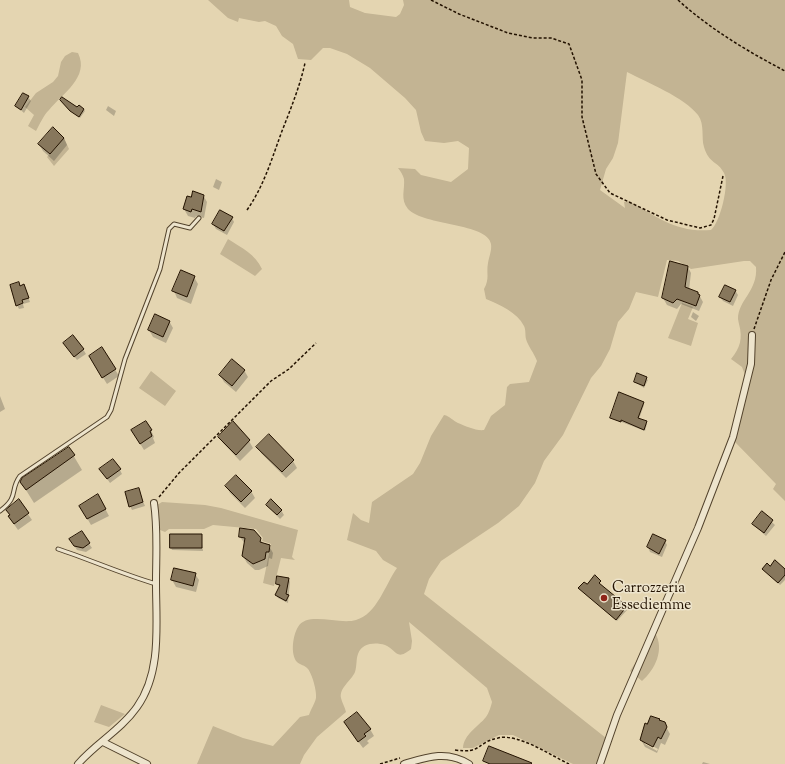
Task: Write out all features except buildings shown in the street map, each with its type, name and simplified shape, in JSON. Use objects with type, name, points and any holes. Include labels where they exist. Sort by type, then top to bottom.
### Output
[{"type":"street","points":[[600,764],[617,715],[698,528],[733,437],[751,364],[752,335]]},
{"type":"street","points":[[78,764],[90,751],[103,742],[131,715],[148,687],[155,652],[156,524],[154,503]]},
{"type":"street","points":[[103,742],[147,764]]},
{"type":"street","points":[[404,764],[425,757],[443,755],[460,758],[469,764]]},
{"type":"lane","points":[[0,511],[13,499],[16,485],[20,476],[107,417],[111,410],[125,360],[160,269],[169,229],[174,224],[190,228],[199,218]]},
{"type":"lane","points":[[58,549],[85,558],[122,574],[156,584]]},
{"type":"path","points":[[431,0],[459,14],[508,33],[533,38],[551,38],[569,44],[582,80],[582,117],[596,174],[610,193],[667,220],[700,228],[711,225],[714,219],[723,176]]},
{"type":"path","points":[[678,0],[695,16],[747,50],[785,71]]},
{"type":"path","points":[[247,210],[260,188],[271,162],[298,90],[305,63]]},
{"type":"path","points":[[752,335],[771,280],[785,252]]},
{"type":"path","points":[[159,497],[179,473],[272,381],[290,369],[316,343]]},
{"type":"path","points":[[450,749],[474,751],[495,738],[512,737],[569,764]]},
{"type":"path","points":[[380,764],[407,756]]},
{"type":"shaded area","points":[[208,0],[349,0],[350,7],[365,13],[396,17],[400,14],[404,5],[403,0],[785,0],[785,501],[773,489],[776,484],[734,441],[750,360],[745,375],[742,367],[731,359],[739,347],[741,339],[738,319],[739,312],[754,283],[756,267],[750,261],[744,261],[691,269],[678,261],[667,260],[658,297],[636,292],[629,309],[618,322],[610,349],[601,366],[591,378],[563,435],[544,461],[535,483],[519,506],[498,523],[441,561],[429,579],[424,594],[606,738],[598,764],[573,764],[513,735],[499,735],[473,748],[463,748],[466,739],[489,712],[492,702],[487,688],[409,622],[412,641],[411,649],[406,653],[399,655],[385,645],[377,644],[369,644],[360,650],[357,656],[355,672],[343,688],[341,694],[341,700],[346,712],[317,737],[304,755],[300,764],[197,764],[213,726],[243,738],[273,746],[300,717],[309,715],[315,700],[316,691],[310,671],[295,659],[293,650],[294,639],[298,627],[302,622],[308,620],[324,619],[349,621],[363,617],[370,612],[380,598],[397,568],[383,560],[376,551],[347,540],[353,513],[361,520],[369,523],[372,502],[413,474],[420,463],[431,436],[444,415],[467,427],[484,430],[491,416],[505,405],[507,387],[510,384],[529,382],[537,361],[527,342],[525,328],[521,321],[513,313],[486,299],[484,289],[487,282],[491,251],[491,244],[487,237],[468,228],[427,219],[416,215],[408,209],[404,202],[404,179],[398,168],[415,169],[421,175],[451,182],[468,169],[469,148],[458,141],[444,143],[425,141],[421,132],[416,110],[405,98],[370,68],[347,54],[330,48],[323,48],[311,60],[298,59],[293,44],[282,36],[276,26],[265,21],[259,22],[239,18],[238,22],[228,18]],"holes":[[[627,72],[675,96],[692,108],[698,115],[702,127],[703,143],[706,153],[708,157],[722,169],[726,178],[725,194],[721,212],[718,220],[711,230],[688,229],[668,223],[629,201],[624,202],[625,208],[600,190],[606,169],[613,158],[618,143]]]},
{"type":"shaded area","points":[[72,52],[78,53],[81,62],[78,77],[43,117],[36,131],[28,126],[34,115],[25,107],[36,93],[53,82],[58,76],[61,62],[65,56]]},
{"type":"shaded area","points":[[64,138],[69,149],[54,166],[47,157]]},
{"type":"shaded area","points":[[228,239],[256,259],[262,269],[255,276],[220,254]]},
{"type":"shaded area","points":[[682,303],[693,307],[688,319],[698,323],[691,346],[668,338]]},
{"type":"shaded area","points":[[151,371],[176,391],[165,406],[139,388]]},
{"type":"shaded area","points":[[162,502],[205,505],[221,508],[298,530],[292,557],[295,560],[281,558],[274,586],[263,583],[271,544],[262,541],[263,538],[256,529],[213,525],[204,529],[169,529],[165,532],[160,530],[157,505]]},
{"type":"shaded area","points":[[655,633],[658,639],[659,652],[651,671],[642,681],[630,671]]},
{"type":"shaded area","points":[[101,705],[125,714],[109,727],[94,722]]},
{"type":"place","name":"Carrozzeria Essediemme","points":[[604,598]]}]
